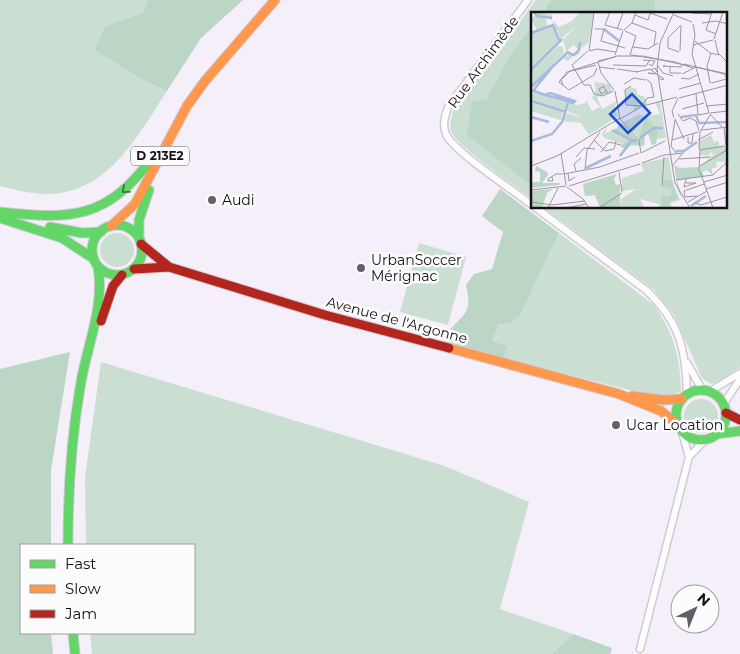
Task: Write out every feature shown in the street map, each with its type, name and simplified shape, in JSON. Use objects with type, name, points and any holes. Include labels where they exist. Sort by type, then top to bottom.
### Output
[{"type":"main road","name":"D 213E2","points":[[111,226],[126,215],[135,204],[173,129],[205,81],[275,0]]},
{"type":"main road","name":"D 213E2","points":[[140,240],[138,226],[142,210],[158,169],[185,121],[221,64]]},
{"type":"main road","points":[[0,215],[65,218],[85,214],[104,205],[131,185],[146,168],[180,109],[205,81]]},
{"type":"main road","points":[[0,215],[68,232],[101,232]]},
{"type":"main road","points":[[0,215],[66,239],[79,246],[109,274],[122,275]]},
{"type":"main road","points":[[68,544],[69,483],[77,414],[84,364],[100,297],[101,276],[96,263],[94,243],[101,232],[111,226],[126,227],[169,267]]},
{"type":"main road","points":[[134,269],[141,258],[140,240]]},
{"type":"main road","points":[[77,414],[107,301],[113,286],[122,275],[134,269],[169,267]]},
{"type":"main road","name":"Avenue de l'Argonne","points":[[169,267],[325,315],[619,394],[661,411],[680,428]]},
{"type":"main road","points":[[717,434],[725,421],[724,409],[720,399],[706,391],[684,397],[676,411],[680,428],[694,439],[704,440],[717,434],[740,431]]},
{"type":"main road","name":"Avenue de l'Argonne","points":[[619,394],[664,400],[684,397]]},
{"type":"main road","points":[[724,409],[740,420]]},
{"type":"main road","points":[[74,634],[75,654]]},
{"type":"street","name":"Rue Archimède","points":[[528,0],[448,107],[444,128],[452,144],[531,204]]},
{"type":"street","points":[[537,209],[646,290],[660,303],[681,342],[686,362],[684,397]]},
{"type":"street","points":[[686,362],[706,391],[740,373]]},
{"type":"street","points":[[724,409],[740,379]]},
{"type":"street","points":[[680,428],[689,458]]},
{"type":"street","points":[[640,649],[689,458],[704,440]]},
{"type":"green space","points":[[0,0],[148,0],[143,13],[105,26],[94,50],[145,81],[167,91],[121,157],[107,171],[91,182],[73,190],[46,194],[0,186]]},
{"type":"green space","points":[[148,0],[243,0],[201,38],[167,91],[145,81],[94,50],[105,26],[143,13]]},
{"type":"green space","points":[[536,0],[740,0],[740,367],[720,381],[711,384],[702,378],[674,315],[654,290],[545,209],[728,209],[728,12],[531,12],[531,198],[464,147],[451,131],[453,111]]},
{"type":"green space","points":[[552,0],[654,0],[656,12],[543,12]]},
{"type":"green space","points":[[531,28],[531,185],[467,135],[472,102],[487,99],[509,57]]},
{"type":"green space","points":[[500,189],[559,233],[520,315],[509,323],[498,325],[492,341],[507,346],[504,358],[444,341],[448,332],[466,311],[468,297],[466,285],[474,274],[492,269],[503,232],[482,216]]},
{"type":"green space","points":[[117,233],[129,238],[134,250],[129,262],[117,267],[105,262],[100,250],[105,238]]},
{"type":"green space","points":[[559,233],[654,305],[667,326],[675,346],[681,391],[672,397],[641,393],[504,358],[506,347],[492,341],[498,325],[509,323],[538,277]]},
{"type":"green space","points":[[419,243],[466,257],[448,325],[400,312]]},
{"type":"green space","points":[[70,352],[51,470],[51,544],[20,544],[20,634],[51,634],[53,654],[0,654],[0,369]]},
{"type":"green space","points":[[101,362],[445,466],[529,502],[500,609],[573,634],[552,654],[92,654],[90,634],[195,634],[195,544],[86,544],[85,477]]},
{"type":"green space","points":[[701,399],[713,404],[718,416],[713,428],[701,433],[689,428],[684,416],[689,404]]},
{"type":"green space","points":[[573,634],[612,648],[610,654],[552,654]]},
{"type":"traffic: fast","points":[[0,212],[48,216],[68,215],[86,211],[103,204],[119,193],[136,178],[152,158]]},
{"type":"traffic: fast","points":[[139,237],[139,220],[149,190]]},
{"type":"traffic: fast","points":[[0,218],[62,238],[94,259]]},
{"type":"traffic: fast","points":[[117,225],[135,232],[142,250],[135,268],[117,275],[99,268],[92,250],[99,232],[117,225]]},
{"type":"traffic: fast","points":[[50,227],[82,233],[101,232]]},
{"type":"traffic: fast","points":[[68,544],[69,486],[74,427],[83,373],[97,313],[99,298],[98,267]]},
{"type":"traffic: fast","points":[[701,390],[710,392],[721,401],[726,415],[724,424],[715,435],[701,440],[692,438],[681,429],[676,415],[678,406],[687,395],[701,390]]},
{"type":"traffic: fast","points":[[717,434],[740,431]]},
{"type":"traffic: fast","points":[[73,634],[75,654]]},
{"type":"traffic: slow","points":[[111,226],[135,204],[187,106],[205,81],[275,0]]},
{"type":"traffic: slow","points":[[449,348],[619,394],[661,411],[678,425]]},
{"type":"traffic: slow","points":[[632,396],[664,400],[682,399]]},
{"type":"traffic: jam","points":[[141,244],[169,267]]},
{"type":"traffic: jam","points":[[134,269],[169,267],[325,315],[449,348]]},
{"type":"traffic: jam","points":[[101,321],[113,286],[122,275]]},
{"type":"traffic: jam","points":[[726,413],[740,420]]},
{"type":"place","name":"Audi","points":[[212,200]]},
{"type":"place","name":"UrbanSoccer Mérignac","points":[[361,268]]},
{"type":"place","name":"Ucar Location","points":[[616,425]]}]
